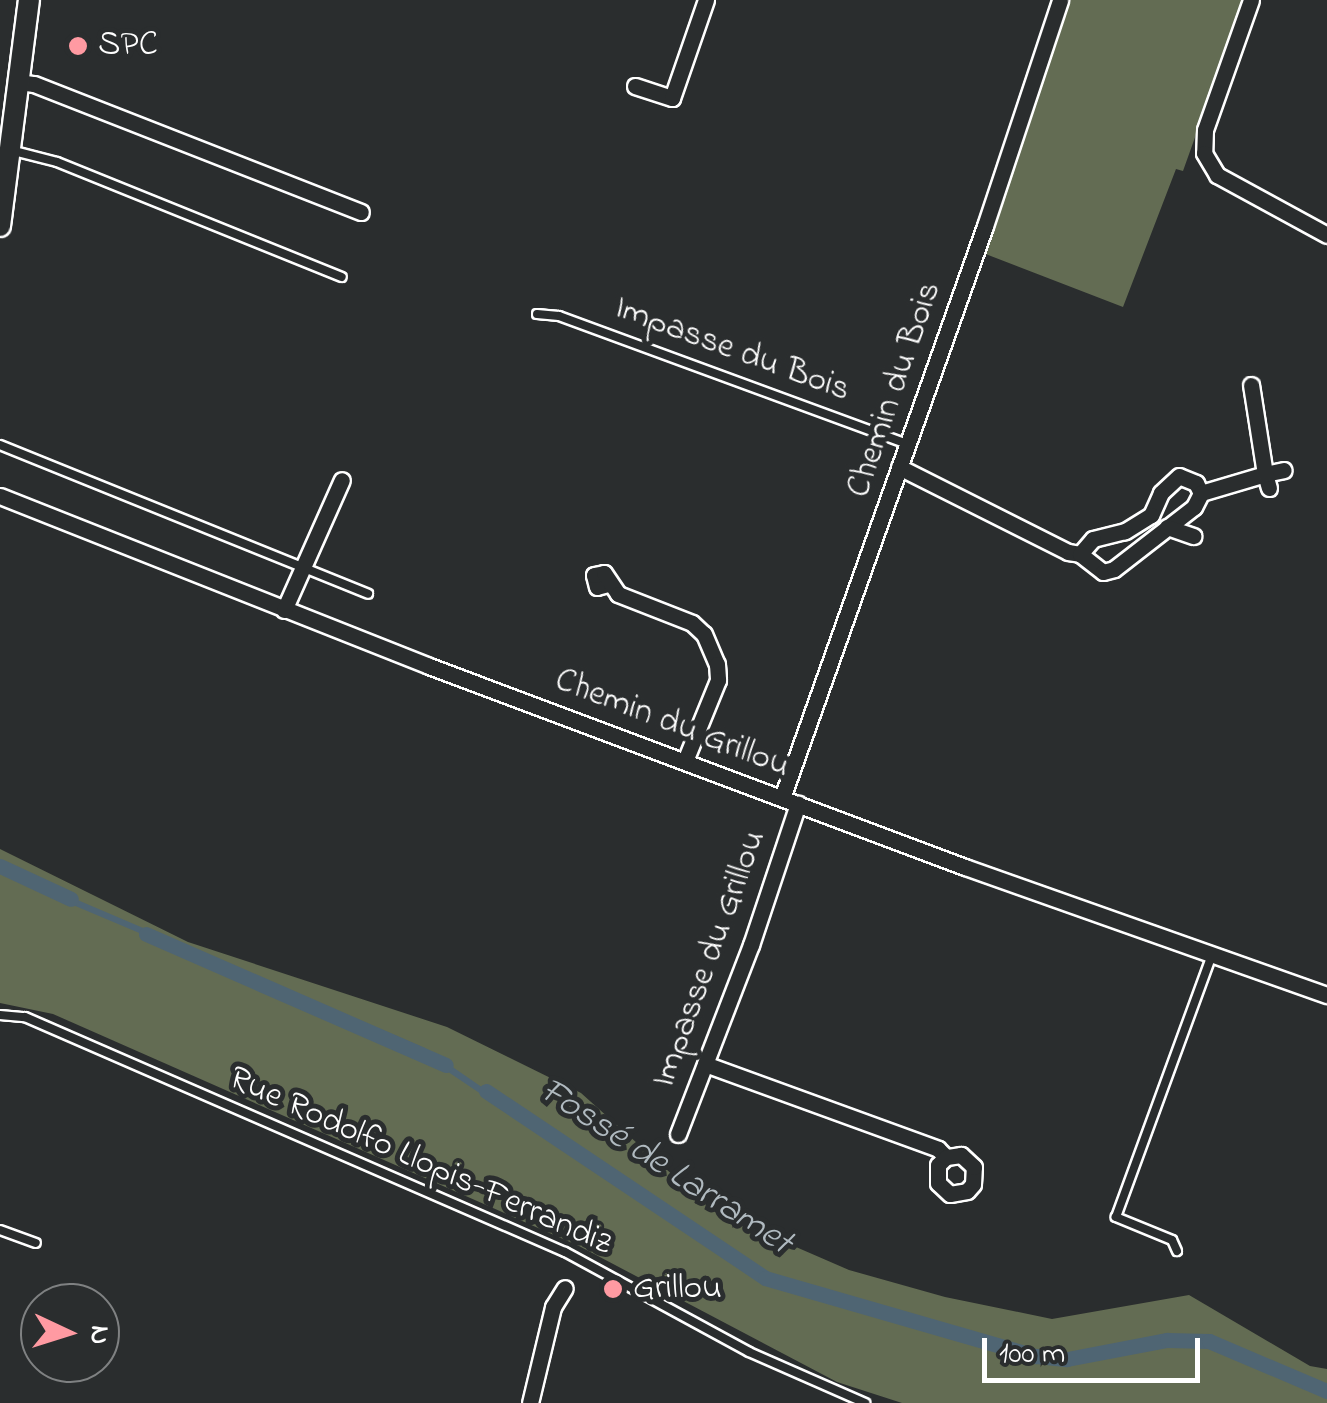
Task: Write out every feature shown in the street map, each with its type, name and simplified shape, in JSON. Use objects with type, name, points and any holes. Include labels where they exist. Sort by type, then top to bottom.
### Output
[{"type":"main road","points":[[0,226],[29,0]]},
{"type":"street","points":[[635,86],[672,98],[706,0]]},
{"type":"street","points":[[1251,0],[1205,130],[1204,153],[1218,175],[1327,235]]},
{"type":"street","name":"Chemin du Bois","points":[[790,801],[1056,1]]},
{"type":"street","points":[[19,82],[34,84],[361,212]]},
{"type":"street","points":[[1251,385],[1267,481]]},
{"type":"street","points":[[899,467],[1080,554],[1103,572],[1114,569],[1194,508],[1201,493],[1196,482],[1178,476],[1161,493],[1151,515],[1125,531],[1093,539],[1080,554]]},
{"type":"street","points":[[1201,493],[1267,481],[1284,470]]},
{"type":"street","points":[[284,610],[342,480]]},
{"type":"street","name":"Chemin du Grillou","points":[[0,496],[284,610],[684,762],[1327,994]]},
{"type":"street","points":[[1167,528],[1194,536]]},
{"type":"street","points":[[608,584],[618,594],[692,623],[704,634],[717,664],[718,680],[684,762]]},
{"type":"street","name":"Impasse du Grillou","points":[[678,1134],[705,1064],[790,801]]},
{"type":"street","points":[[705,1064],[938,1150],[946,1157]]},
{"type":"street","points":[[530,1403],[553,1307],[565,1288]]},
{"type":"lane","points":[[10,150],[57,162],[342,276]]},
{"type":"lane","name":"Impasse du Bois","points":[[537,314],[559,316],[908,444]]},
{"type":"lane","points":[[0,445],[368,594]]},
{"type":"lane","points":[[1177,1250],[1172,1240],[1116,1217],[1212,954]]},
{"type":"lane","name":"Rue Rodolfo Llopis-Ferrandiz","points":[[0,1015],[26,1017],[564,1252],[748,1352],[864,1403]]},
{"type":"lane","points":[[0,1230],[36,1243]]},
{"type":"green space","points":[[1066,0],[1244,0],[1183,171],[1176,169],[1123,307],[983,253]]},
{"type":"green space","points":[[0,849],[188,942],[447,1027],[581,1093],[713,1211],[849,1270],[945,1297],[1052,1319],[1189,1295],[1310,1366],[1327,1369],[1327,1403],[902,1403],[837,1382],[579,1246],[53,1014],[0,1003]]},
{"type":"water","points":[[0,867],[425,1048],[576,1152],[575,1157],[414,1049],[73,905],[0,872]]},
{"type":"waterway","name":"Fossé de Larramet","points":[[0,866],[71,899]]},
{"type":"waterway","name":"Fossé de Larramet","points":[[146,934],[446,1065]]},
{"type":"waterway","name":"Fossé de Larramet","points":[[486,1091],[765,1278],[1036,1356],[1067,1359],[1167,1340],[1209,1341],[1327,1391]]},
{"type":"place","name":"SPC","points":[[78,46]]},
{"type":"place","name":"Grillou","points":[[613,1289]]}]
